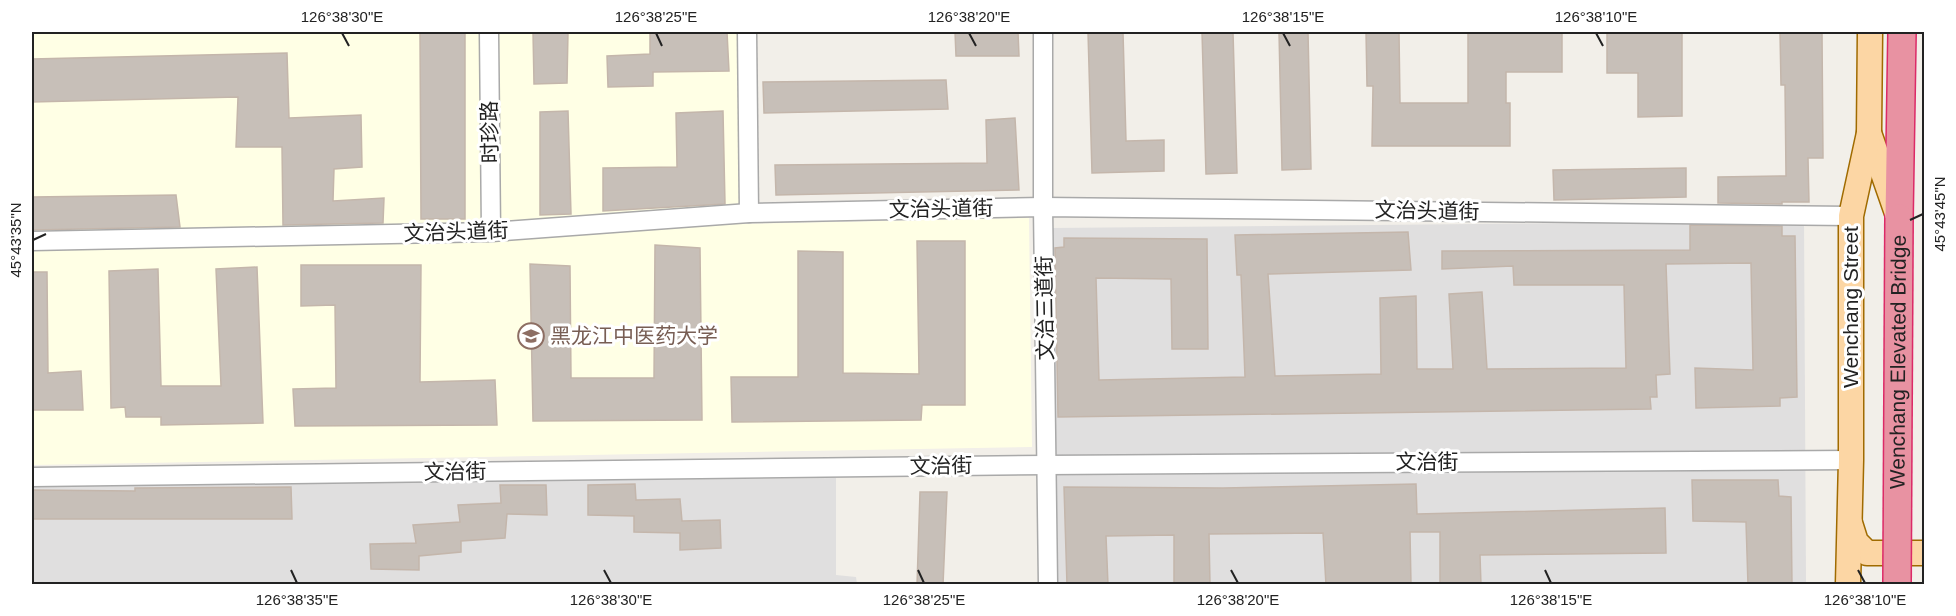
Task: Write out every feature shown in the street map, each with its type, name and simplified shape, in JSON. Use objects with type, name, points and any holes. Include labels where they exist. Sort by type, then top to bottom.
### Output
[{"type":"highway","name":"Wenchang Elevated Bridge","points":[[1897,585],[1902,32]]},
{"type":"main road","name":"Wenchang Street","points":[[1848,585],[1851,460],[1851,216],[1869,133],[1870,32]]},
{"type":"main road","points":[[1869,133],[1899,218]]},
{"type":"main road","points":[[1850,520],[1856,542],[1867,553],[1924,553]]},
{"type":"street","name":"时珍路","points":[[489,32],[491,232]]},
{"type":"street","points":[[747,32],[749,213]]},
{"type":"street","name":"文治三道街","points":[[1043,32],[1048,585]]},
{"type":"street","name":"文治头道街","points":[[32,241],[491,232],[749,213],[1043,207],[1851,216]]},
{"type":"street","name":"文治街","points":[[32,477],[1047,465],[1851,460]]},
{"type":"shaded area","name":"黑龙江中医药大学","points":[[32,32],[739,32],[741,224],[1029,218],[1032,447],[32,465]]},
{"type":"shaded area","points":[[1804,221],[1806,584],[1058,584],[1052,228]]},
{"type":"shaded area","points":[[836,478],[836,575],[856,577],[857,584],[32,584],[32,485]]},
{"type":"building","points":[[420,32],[465,32],[465,219],[421,219]]},
{"type":"building","points":[[533,32],[568,32],[567,83],[534,84]]},
{"type":"building","points":[[727,32],[729,71],[653,72],[653,86],[608,87],[607,56],[650,54],[650,33]]},
{"type":"building","points":[[955,32],[1018,32],[1019,56],[956,56]]},
{"type":"building","points":[[1088,32],[1123,32],[1126,141],[1164,140],[1164,171],[1092,173]]},
{"type":"building","points":[[1202,32],[1233,32],[1237,173],[1206,174]]},
{"type":"building","points":[[1279,32],[1308,32],[1311,169],[1282,170]]},
{"type":"building","points":[[1366,32],[1399,32],[1400,103],[1468,103],[1468,32],[1562,32],[1562,72],[1506,72],[1506,103],[1510,103],[1510,146],[1372,146],[1373,86],[1367,86]]},
{"type":"building","points":[[1607,32],[1682,32],[1682,116],[1638,117],[1638,73],[1607,73]]},
{"type":"building","points":[[1780,32],[1822,32],[1823,158],[1808,158],[1809,202],[1718,203],[1718,177],[1786,176],[1785,85],[1781,85]]},
{"type":"building","points":[[287,53],[289,118],[361,115],[362,167],[334,169],[333,201],[384,198],[383,223],[283,225],[282,147],[236,147],[238,97],[32,102],[32,59]]},
{"type":"building","points":[[946,80],[948,109],[764,113],[763,82]]},
{"type":"building","points":[[568,111],[571,214],[540,215],[540,112]]},
{"type":"building","points":[[723,111],[725,204],[603,211],[603,168],[677,167],[676,113]]},
{"type":"building","points":[[1015,118],[1019,190],[776,195],[775,165],[987,163],[986,120]]},
{"type":"building","points":[[1686,168],[1686,197],[1554,200],[1553,170]]},
{"type":"building","points":[[176,195],[180,227],[32,230],[32,197]]},
{"type":"building","points":[[1690,225],[1782,226],[1782,236],[1795,236],[1797,397],[1780,398],[1780,406],[1696,408],[1695,368],[1753,370],[1751,263],[1666,264],[1670,374],[1656,375],[1657,397],[1650,397],[1651,409],[1058,417],[1055,248],[1064,247],[1064,238],[1207,239],[1208,349],[1172,349],[1171,279],[1096,278],[1099,380],[1245,377],[1241,275],[1237,275],[1235,235],[1408,232],[1411,270],[1268,274],[1275,376],[1381,374],[1380,298],[1416,296],[1417,369],[1453,369],[1449,294],[1482,292],[1487,369],[1626,368],[1624,285],[1514,285],[1513,266],[1442,269],[1442,251],[1690,250]]},
{"type":"building","points":[[917,241],[965,241],[965,405],[922,405],[921,420],[732,422],[731,377],[798,377],[798,251],[843,252],[843,373],[919,374]]},
{"type":"building","points":[[655,245],[700,248],[702,420],[533,421],[530,264],[570,266],[571,378],[654,378]]},
{"type":"building","points":[[301,265],[421,265],[420,382],[495,380],[497,425],[295,426],[293,389],[336,388],[335,305],[301,306]]},
{"type":"building","points":[[257,267],[263,423],[161,425],[161,417],[126,417],[125,407],[111,408],[109,271],[158,269],[161,386],[221,386],[216,269]]},
{"type":"building","points":[[32,272],[47,272],[48,373],[81,371],[83,410],[32,410]]},
{"type":"building","points":[[1692,480],[1778,480],[1779,496],[1791,497],[1792,585],[1748,585],[1746,522],[1693,521]]},
{"type":"building","points":[[635,484],[636,500],[680,499],[682,521],[720,520],[721,548],[680,550],[680,533],[634,532],[634,516],[588,515],[588,485]]},
{"type":"building","points":[[1416,484],[1417,514],[1665,508],[1666,553],[1480,555],[1481,585],[1440,585],[1440,532],[1410,532],[1411,585],[1326,585],[1323,533],[1209,534],[1210,585],[1174,585],[1174,535],[1106,536],[1108,585],[1067,585],[1064,487],[1223,488]]},
{"type":"building","points":[[500,485],[546,485],[547,515],[507,514],[505,538],[461,541],[461,552],[419,556],[419,570],[371,569],[370,544],[416,543],[413,525],[460,522],[458,505],[501,503]]},
{"type":"building","points":[[291,487],[292,519],[32,519],[32,490],[135,491],[135,488]]},
{"type":"building","points":[[920,492],[947,492],[943,585],[917,585]]},
{"type":"place","name":"黑龙江中医药大学","points":[[531,336]]}]
